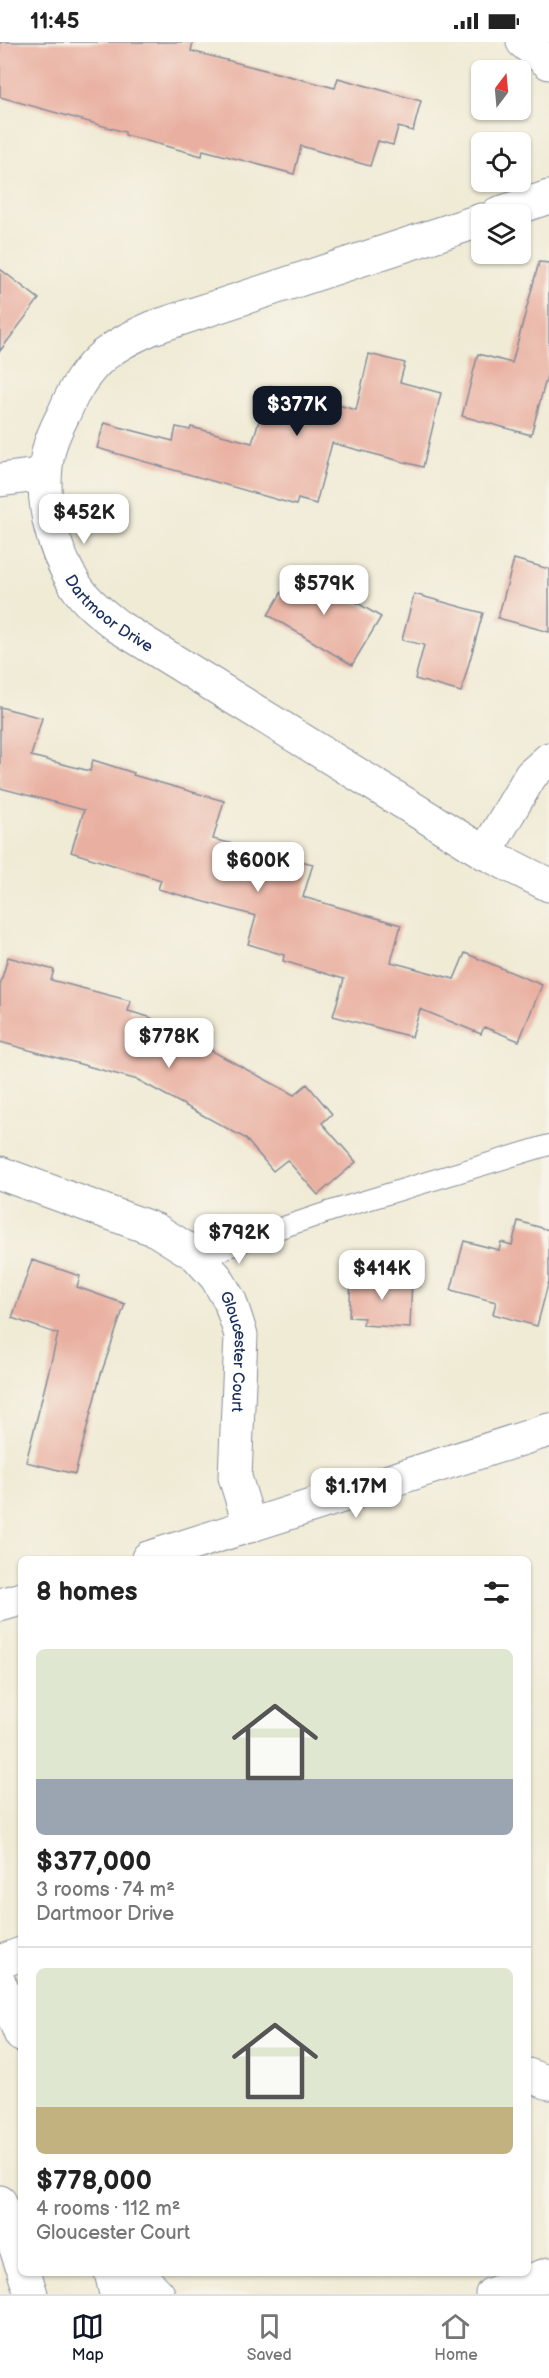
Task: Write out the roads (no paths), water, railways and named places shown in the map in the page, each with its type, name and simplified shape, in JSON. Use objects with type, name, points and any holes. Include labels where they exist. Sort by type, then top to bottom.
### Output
[{"type":"street","points":[[523,42],[549,63]]},
{"type":"street","points":[[528,204],[549,197]]},
{"type":"street","name":"Dartmoor Drive","points":[[471,224],[152,328],[124,341],[102,357],[72,395],[49,447],[45,474],[48,515],[54,539],[73,581],[94,607],[119,627],[485,852],[549,885]]},
{"type":"street","points":[[0,480],[45,474]]},
{"type":"street","points":[[485,852],[531,775],[549,759]]},
{"type":"street","name":"Gloucester Court","points":[[0,1173],[156,1230],[200,1259],[224,1289],[236,1316],[241,1335],[235,1477],[250,1526]]},
{"type":"street","points":[[154,1556],[549,1430]]},
{"type":"street","points":[[0,1605],[18,1600]]},
{"type":"street","points":[[0,1962],[18,1955]]},
{"type":"street","points":[[0,1984],[18,2028]]},
{"type":"street","points":[[531,2076],[549,2083]]},
{"type":"street","points":[[0,2202],[18,2254]]},
{"type":"street","points":[[492,2294],[549,2274]]},
{"type":"street","points":[[25,2276],[32,2294]]},
{"type":"street","points":[[112,2276],[116,2294]]},
{"type":"street","points":[[140,2276],[158,2294]]},
{"type":"lane","points":[[200,1259],[254,1237],[331,1211],[549,1145]]}]
